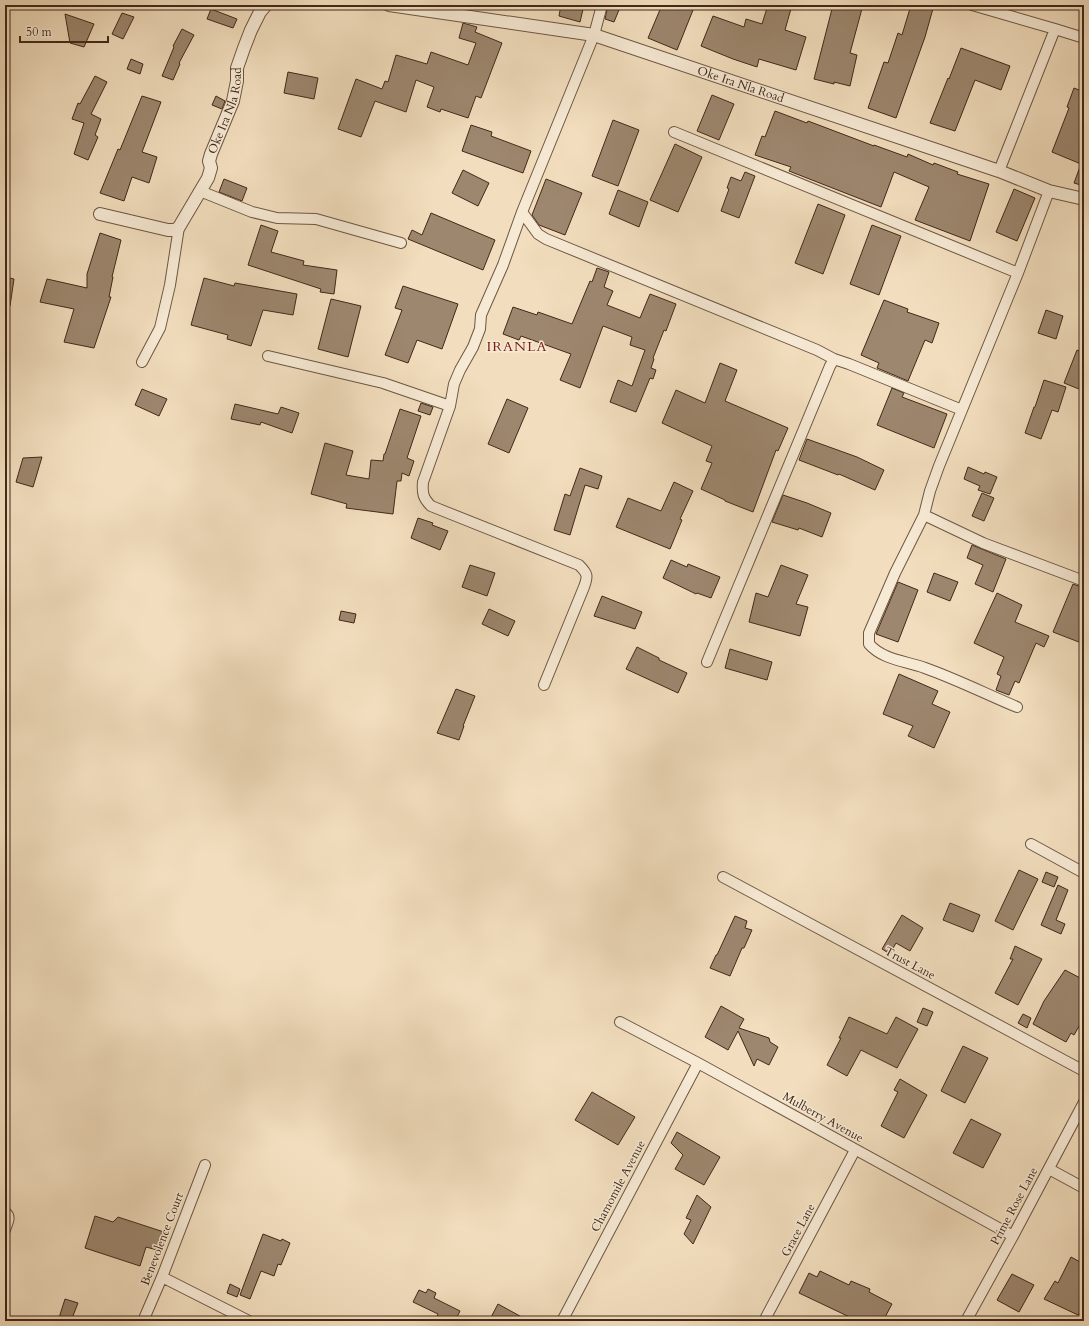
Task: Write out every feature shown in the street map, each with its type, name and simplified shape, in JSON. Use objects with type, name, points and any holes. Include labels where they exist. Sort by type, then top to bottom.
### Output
[{"type":"street","name":"Oke Ira Nla Road","points":[[179,227],[208,178],[210,168],[209,160],[233,101],[237,81],[237,68],[240,59],[251,30],[260,12],[266,5]]},
{"type":"street","name":"Oke Ira Nla Road","points":[[389,5],[594,35],[999,171],[1049,190],[1084,199]]},
{"type":"street","points":[[544,684],[588,577],[585,571],[579,565],[431,506],[424,499],[422,490],[423,482],[450,406],[454,384],[473,347],[480,329],[481,315],[503,265],[522,212],[594,35],[602,5]]},
{"type":"street","points":[[972,5],[1084,38]]},
{"type":"street","points":[[999,171],[1055,29]]},
{"type":"street","points":[[674,132],[1018,273]]},
{"type":"street","points":[[1017,707],[925,668],[875,651],[869,644],[869,633],[895,573],[924,515],[930,490],[1018,273],[1049,190]]},
{"type":"street","points":[[200,191],[252,212],[277,218],[316,219],[401,242]]},
{"type":"street","points":[[522,212],[538,234],[546,239],[817,350],[834,359],[962,410]]},
{"type":"street","points":[[100,214],[168,230],[175,230],[179,227]]},
{"type":"street","points":[[142,362],[160,328],[170,285],[179,227]]},
{"type":"street","points":[[268,356],[383,383],[450,406]]},
{"type":"street","points":[[708,662],[834,359]]},
{"type":"street","points":[[924,515],[983,543],[1084,581]]},
{"type":"street","points":[[1031,844],[1084,873]]},
{"type":"street","name":"Trust Lane","points":[[723,877],[1084,1071]]},
{"type":"street","name":"Mulberry Avenue","points":[[620,1022],[698,1063],[1013,1236]]},
{"type":"street","name":"Chamomile Avenue","points":[[562,1321],[698,1063]]},
{"type":"street","name":"Prime Rose Lane","points":[[966,1321],[1084,1102]]},
{"type":"street","name":"Grace Lane","points":[[764,1321],[855,1150]]},
{"type":"street","name":"Benevolence Court","points":[[143,1321],[162,1277],[205,1165]]},
{"type":"street","points":[[1049,1169],[1084,1188]]},
{"type":"street","points":[[5,1212],[9,1219],[5,1230]]},
{"type":"street","points":[[162,1277],[248,1321]]},
{"type":"building","points":[[561,5],[584,5],[580,22],[559,16]]},
{"type":"building","points":[[608,5],[621,5],[614,22],[605,19]]},
{"type":"building","points":[[662,5],[695,5],[677,50],[648,38]]},
{"type":"building","points":[[768,5],[792,5],[785,30],[806,37],[796,70],[759,59],[757,67],[701,46],[713,16],[744,27],[746,19],[762,24]]},
{"type":"building","points":[[833,5],[863,5],[850,53],[857,55],[850,86],[814,79]]},
{"type":"building","points":[[911,5],[934,5],[925,37],[896,118],[868,108],[884,62],[888,63],[898,33],[902,35]]},
{"type":"building","points":[[211,9],[237,19],[233,28],[207,19]]},
{"type":"building","points":[[122,13],[134,17],[123,39],[112,34]]},
{"type":"building","points":[[65,14],[94,24],[84,47],[70,43]]},
{"type":"building","points":[[463,23],[477,27],[475,32],[502,43],[481,98],[476,96],[468,118],[441,109],[440,112],[427,107],[434,87],[416,80],[406,112],[375,101],[361,137],[338,129],[356,79],[382,89],[385,81],[388,82],[396,55],[427,64],[431,52],[468,65],[476,43],[459,38]]},
{"type":"building","points":[[182,29],[194,35],[179,63],[180,64],[173,80],[162,76],[174,47],[173,46]]},
{"type":"building","points":[[961,48],[1010,66],[1001,90],[975,80],[955,131],[930,123]]},
{"type":"building","points":[[131,59],[143,64],[140,74],[127,69]]},
{"type":"building","points":[[288,72],[318,78],[314,99],[284,93]]},
{"type":"building","points":[[95,76],[107,82],[91,114],[101,119],[95,135],[98,137],[88,160],[74,154],[84,123],[72,119],[78,103],[80,104]]},
{"type":"building","points":[[1074,88],[1084,92],[1084,186],[1074,183],[1081,164],[1052,152],[1069,108],[1067,107]]},
{"type":"building","points":[[712,95],[734,104],[719,140],[697,131]]},
{"type":"building","points":[[142,96],[161,102],[142,152],[157,157],[149,183],[132,177],[124,201],[100,193],[118,149],[120,150]]},
{"type":"building","points":[[216,96],[225,101],[222,109],[212,105]]},
{"type":"building","points":[[775,111],[807,123],[808,121],[907,157],[908,154],[933,165],[934,163],[958,172],[957,174],[989,184],[970,241],[915,220],[929,187],[894,172],[881,207],[789,171],[791,167],[755,155],[762,136],[765,137]]},
{"type":"building","points":[[613,120],[639,130],[618,186],[592,176]]},
{"type":"building","points":[[471,125],[492,132],[491,136],[531,151],[523,173],[462,151]]},
{"type":"building","points":[[675,144],[702,157],[678,212],[650,200]]},
{"type":"building","points":[[463,170],[489,183],[478,206],[452,193]]},
{"type":"building","points":[[745,172],[755,176],[739,218],[721,211],[729,189],[727,188],[731,177],[741,181]]},
{"type":"building","points":[[224,179],[247,188],[242,201],[219,192]]},
{"type":"building","points":[[546,179],[582,193],[565,235],[539,225],[532,215]]},
{"type":"building","points":[[1014,189],[1035,198],[1017,241],[996,232]]},
{"type":"building","points":[[618,190],[648,202],[639,227],[609,214]]},
{"type":"building","points":[[818,204],[845,215],[823,274],[795,263]]},
{"type":"building","points":[[431,213],[495,240],[483,270],[408,239],[412,230],[422,235]]},
{"type":"building","points":[[261,225],[278,231],[271,252],[304,261],[303,265],[337,270],[334,294],[320,292],[321,289],[248,265]]},
{"type":"building","points":[[872,225],[901,236],[879,295],[850,284]]},
{"type":"building","points":[[100,233],[121,240],[112,277],[109,297],[111,297],[94,348],[64,342],[74,309],[40,302],[47,279],[87,288],[87,274]]},
{"type":"building","points":[[597,268],[609,272],[604,287],[613,291],[607,305],[640,318],[650,294],[676,304],[666,331],[664,330],[653,358],[651,368],[656,370],[653,379],[650,378],[636,412],[610,402],[618,380],[632,386],[645,350],[630,345],[632,337],[603,326],[580,388],[560,380],[571,354],[521,336],[519,340],[503,334],[513,307],[537,315],[538,312],[572,324]]},
{"type":"building","points":[[5,277],[14,279],[10,306],[5,305]]},
{"type":"building","points":[[204,278],[234,286],[235,283],[297,294],[293,315],[263,310],[251,346],[227,339],[228,335],[191,325]]},
{"type":"building","points":[[403,286],[458,304],[442,349],[417,340],[408,363],[385,355],[402,310],[395,308]]},
{"type":"building","points":[[331,299],[361,306],[348,357],[318,349]]},
{"type":"building","points":[[884,300],[908,309],[907,312],[939,323],[932,343],[925,340],[908,381],[877,368],[879,363],[861,355]]},
{"type":"building","points":[[1046,310],[1063,316],[1056,339],[1038,333]]},
{"type":"building","points":[[1077,350],[1084,353],[1084,391],[1064,383]]},
{"type":"building","points":[[720,363],[737,370],[725,401],[788,428],[778,451],[776,450],[753,512],[725,501],[701,489],[712,463],[706,461],[712,446],[662,423],[676,390],[705,403]]},
{"type":"building","points":[[1044,380],[1066,387],[1058,412],[1052,410],[1041,439],[1025,433]]},
{"type":"building","points":[[892,388],[904,393],[902,397],[947,414],[934,448],[877,425]]},
{"type":"building","points":[[142,389],[167,399],[159,416],[135,405]]},
{"type":"building","points":[[507,399],[528,408],[509,453],[488,444]]},
{"type":"building","points":[[421,403],[433,407],[430,415],[418,411]]},
{"type":"building","points":[[235,404],[278,414],[281,407],[299,413],[292,433],[261,422],[260,425],[231,419]]},
{"type":"building","points":[[400,409],[421,416],[407,458],[414,461],[409,476],[402,473],[401,481],[397,481],[393,514],[346,508],[347,504],[311,494],[325,443],[353,451],[346,475],[369,479],[371,460],[383,461],[384,454]]},
{"type":"building","points":[[807,439],[857,457],[884,470],[875,490],[839,474],[838,475],[799,460]]},
{"type":"building","points":[[42,457],[33,487],[16,482],[23,458]]},
{"type":"building","points":[[968,467],[984,474],[985,472],[997,477],[990,494],[978,490],[980,486],[964,479]]},
{"type":"building","points":[[580,468],[602,476],[598,489],[585,485],[570,535],[554,530],[565,494],[570,496]]},
{"type":"building","points":[[674,482],[693,491],[680,519],[682,520],[670,549],[616,527],[628,498],[661,511]]},
{"type":"building","points":[[982,493],[994,498],[984,521],[972,516]]},
{"type":"building","points":[[783,495],[831,513],[822,537],[799,528],[798,530],[772,522]]},
{"type":"building","points":[[418,518],[433,523],[432,525],[448,531],[440,550],[411,538]]},
{"type":"building","points":[[972,545],[1006,559],[993,592],[975,584],[983,565],[967,558]]},
{"type":"building","points":[[671,560],[687,567],[688,564],[720,577],[711,598],[697,593],[696,594],[663,578]]},
{"type":"building","points":[[470,565],[495,573],[487,596],[462,587]]},
{"type":"building","points":[[781,565],[808,575],[796,604],[808,607],[800,636],[749,622],[756,593],[768,597]]},
{"type":"building","points":[[934,573],[958,582],[950,601],[927,592]]},
{"type":"building","points":[[898,582],[918,590],[898,642],[876,634]]},
{"type":"building","points":[[1073,584],[1084,588],[1084,644],[1053,632]]},
{"type":"building","points":[[997,593],[1022,605],[1015,622],[1049,636],[1044,647],[1036,643],[1019,683],[1015,681],[1009,695],[996,690],[1001,676],[997,674],[1004,657],[974,643]]},
{"type":"building","points":[[602,596],[642,612],[635,629],[594,616]]},
{"type":"building","points":[[489,609],[515,621],[508,636],[482,624]]},
{"type":"building","points":[[341,611],[356,614],[354,623],[339,620]]},
{"type":"building","points":[[637,647],[659,658],[659,660],[687,673],[678,693],[626,669]]},
{"type":"building","points":[[730,649],[772,662],[767,680],[725,668]]},
{"type":"building","points":[[899,674],[938,691],[932,704],[950,712],[934,748],[908,736],[913,726],[883,714]]},
{"type":"building","points":[[456,689],[475,696],[459,740],[437,733]]},
{"type":"building","points":[[1019,870],[1038,879],[1013,930],[995,921]]},
{"type":"building","points":[[1046,872],[1058,877],[1054,887],[1042,882]]},
{"type":"building","points":[[1058,885],[1068,890],[1056,920],[1065,924],[1061,934],[1041,925]]},
{"type":"building","points":[[950,903],[980,915],[973,932],[943,920]]},
{"type":"building","points":[[902,915],[923,928],[910,951],[896,943],[890,954],[882,949]]},
{"type":"building","points":[[735,916],[747,921],[745,928],[752,930],[744,948],[742,948],[730,976],[710,968]]},
{"type":"building","points":[[1015,946],[1042,959],[1018,1005],[995,993],[1013,959],[1010,959]]},
{"type":"building","points":[[1065,970],[1084,980],[1084,1009],[1080,1019],[1082,1021],[1074,1035],[1071,1033],[1066,1042],[1033,1024],[1044,1001]]},
{"type":"building","points":[[721,1006],[744,1019],[739,1028],[769,1038],[770,1042],[778,1047],[769,1065],[757,1059],[754,1066],[738,1031],[728,1050],[705,1037]]},
{"type":"building","points":[[923,1008],[933,1012],[927,1026],[917,1022]]},
{"type":"building","points":[[1023,1014],[1031,1018],[1027,1028],[1018,1023]]},
{"type":"building","points":[[849,1017],[887,1034],[896,1017],[918,1029],[897,1068],[861,1050],[847,1076],[827,1065],[841,1038],[839,1038]]},
{"type":"building","points":[[963,1046],[988,1058],[965,1103],[941,1091]]},
{"type":"building","points":[[900,1079],[927,1095],[904,1138],[881,1126],[898,1092],[894,1090]]},
{"type":"building","points":[[592,1092],[635,1117],[618,1145],[575,1120]]},
{"type":"building","points":[[971,1119],[1001,1134],[983,1168],[953,1153]]},
{"type":"building","points":[[677,1132],[720,1157],[704,1185],[675,1169],[683,1155],[671,1143]]},
{"type":"building","points":[[697,1195],[711,1207],[693,1244],[684,1234],[691,1220],[686,1218]]},
{"type":"building","points":[[95,1216],[113,1222],[118,1217],[167,1233],[161,1251],[146,1247],[140,1266],[85,1248]]},
{"type":"building","points":[[263,1234],[281,1241],[282,1239],[290,1243],[281,1265],[278,1264],[274,1276],[261,1271],[250,1299],[240,1295]]},
{"type":"building","points":[[1071,1257],[1084,1264],[1084,1306],[1078,1315],[1044,1299],[1055,1281],[1058,1283]]},
{"type":"building","points":[[820,1271],[849,1285],[851,1281],[870,1289],[869,1292],[892,1304],[883,1321],[858,1321],[799,1293],[809,1273],[817,1277]]},
{"type":"building","points":[[1012,1274],[1034,1285],[1019,1312],[997,1300]]},
{"type":"building","points":[[230,1284],[240,1289],[237,1297],[227,1293]]},
{"type":"building","points":[[428,1289],[436,1293],[434,1298],[460,1311],[455,1321],[435,1321],[438,1314],[413,1302],[419,1290],[426,1293]]},
{"type":"building","points":[[65,1299],[78,1303],[71,1321],[58,1321]]},
{"type":"building","points":[[498,1304],[529,1321],[489,1321]]},
{"type":"district","name":"IRANLA","points":[[517,346]]}]
